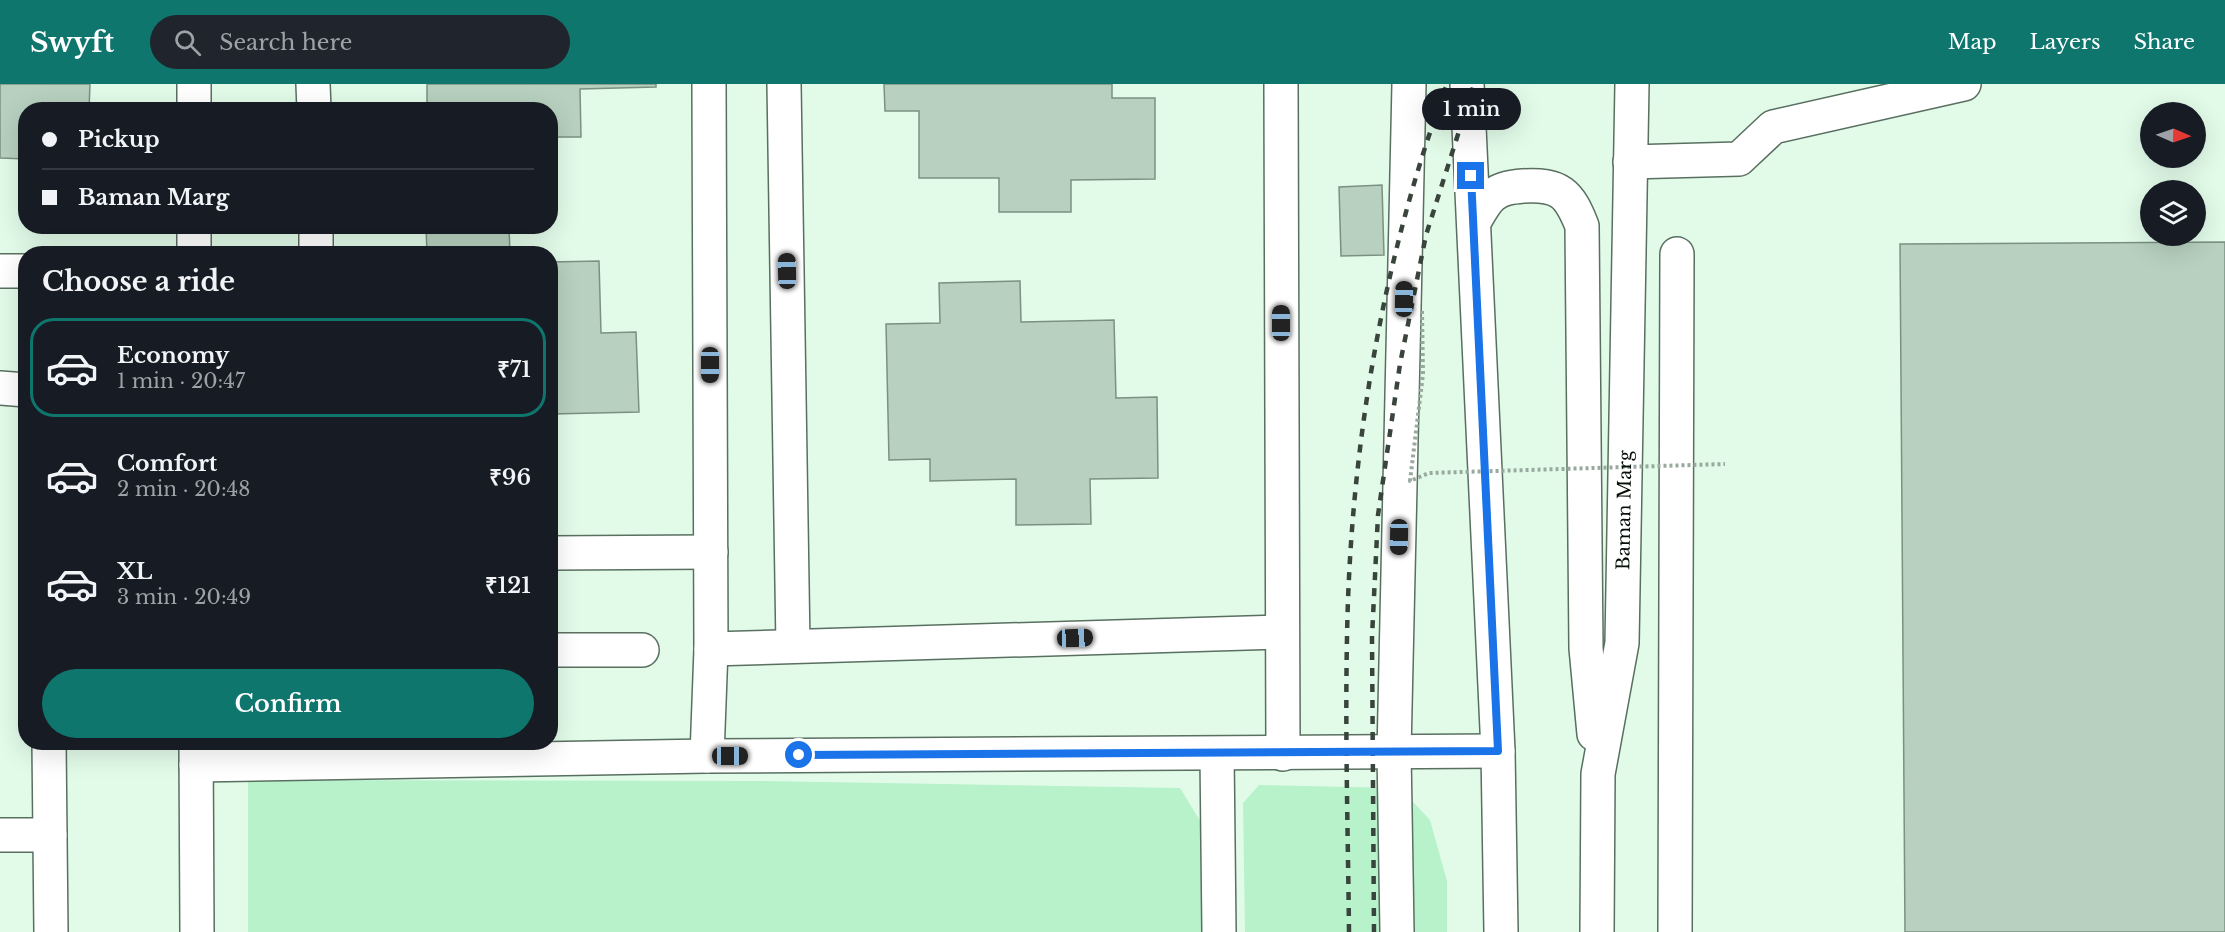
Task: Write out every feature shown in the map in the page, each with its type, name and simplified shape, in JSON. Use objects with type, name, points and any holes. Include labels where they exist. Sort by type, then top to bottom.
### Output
[{"type":"street","points":[[194,84],[194,102]]},
{"type":"street","points":[[313,84],[314,102]]},
{"type":"street","points":[[706,756],[711,649],[710,84]]},
{"type":"street","points":[[784,84],[793,646]]},
{"type":"street","points":[[1281,84],[1283,754]]},
{"type":"street","points":[[1397,932],[1394,752],[1409,84]]},
{"type":"street","points":[[1467,84],[1498,751],[1501,932]]},
{"type":"street","name":"Baman Marg","points":[[1597,932],[1598,774],[1622,643],[1632,84]]},
{"type":"street","points":[[1630,162],[1739,159],[1773,127],[1965,84]]},
{"type":"street","points":[[1474,222],[1491,196],[1506,187],[1542,185],[1558,189],[1573,203],[1582,226],[1586,648],[1598,774]]},
{"type":"street","points":[[1675,932],[1677,254]]},
{"type":"street","points":[[0,272],[18,271]]},
{"type":"street","points":[[0,388],[18,389]]},
{"type":"street","points":[[558,553],[711,552]]},
{"type":"street","points":[[711,649],[1282,632]]},
{"type":"street","points":[[558,650],[642,650]]},
{"type":"street","points":[[50,750],[51,932]]},
{"type":"street","points":[[197,932],[196,754],[706,756],[1498,751]]},
{"type":"street","points":[[1217,754],[1219,932]]},
{"type":"street","points":[[0,836],[50,835]]},
{"type":"path","points":[[1422,311],[1423,374],[1410,481],[1429,473],[1725,464]]},
{"type":"green space","points":[[248,780],[762,781],[1180,788],[1212,840],[1213,932],[248,932]]},
{"type":"green space","points":[[1259,785],[1400,788],[1430,820],[1447,881],[1447,932],[1245,932],[1243,803]]},
{"type":"building","points":[[0,84],[90,84],[89,102],[18,102],[18,159],[0,158]]},
{"type":"building","points":[[427,84],[656,84],[656,87],[580,89],[581,137],[558,137],[558,102],[427,102]]},
{"type":"building","points":[[884,84],[1112,84],[1112,98],[1155,98],[1155,179],[1071,180],[1071,212],[999,212],[999,178],[919,178],[919,111],[885,111]]},
{"type":"building","points":[[1382,185],[1384,255],[1341,256],[1339,187]]},
{"type":"building","points":[[426,234],[509,234],[510,246],[427,246]]},
{"type":"building","points":[[2206,242],[2225,242],[2225,932],[1905,932],[1900,244],[2140,243],[2140,246],[2206,246]]},
{"type":"building","points":[[599,261],[601,333],[636,332],[639,412],[558,414],[558,262]]},
{"type":"building","points":[[1020,281],[1021,322],[1114,320],[1116,398],[1157,397],[1158,478],[1090,479],[1091,524],[1016,525],[1016,479],[930,481],[930,459],[889,460],[886,324],[940,323],[939,283]]},
{"type":"railway","points":[[1349,932],[1347,638],[1349,568],[1363,427],[1374,356],[1404,218],[1447,84]]},
{"type":"railway","points":[[1374,932],[1372,637],[1378,515],[1400,364],[1426,235],[1474,84]]},
{"type":"route","points":[[799,755],[1498,751],[1471,176]]}]
